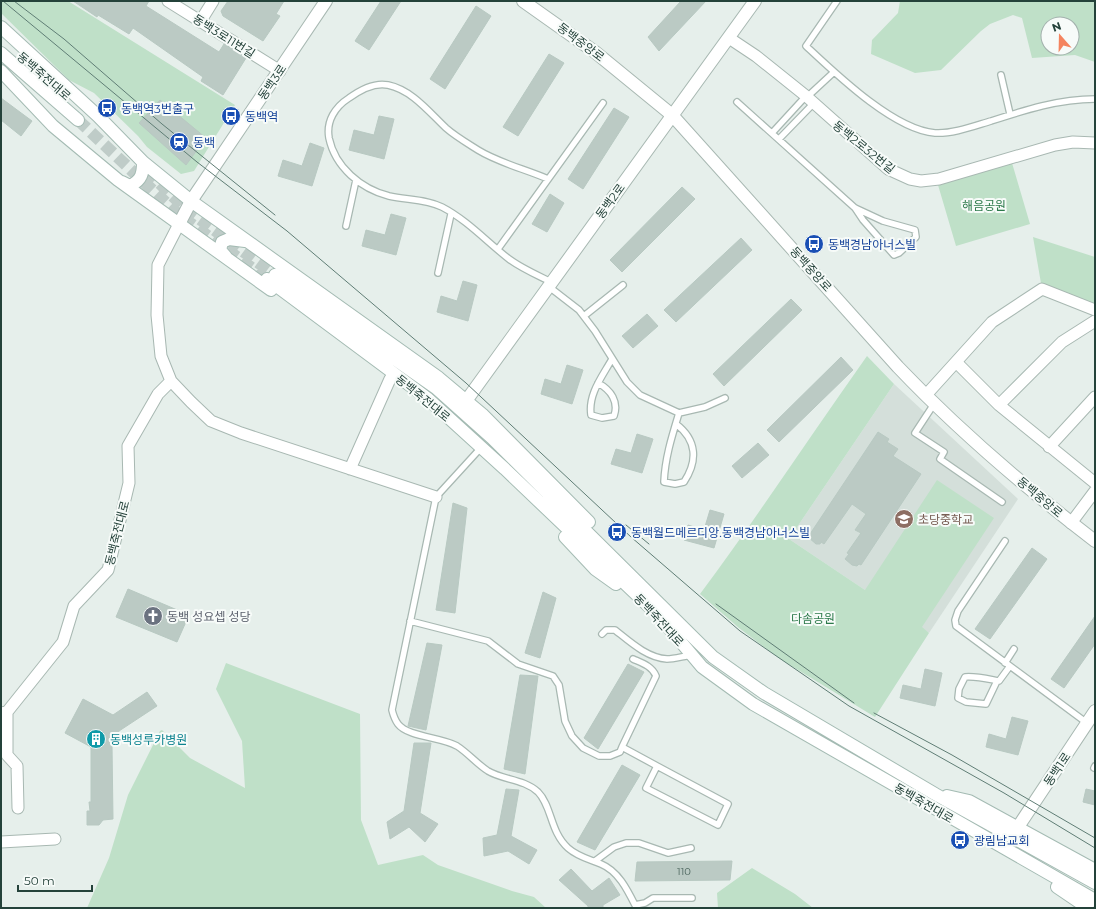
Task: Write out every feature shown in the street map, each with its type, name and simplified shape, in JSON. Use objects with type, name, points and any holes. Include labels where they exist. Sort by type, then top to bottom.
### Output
[{"type":"main road","name":"동백3로","points":[[179,224],[191,201],[326,1]]},
{"type":"main road","name":"동백중앙로","points":[[523,1],[595,52],[672,115],[898,367],[995,459],[1071,523],[1095,541]]},
{"type":"main road","name":"동백2로","points":[[466,401],[755,1]]},
{"type":"main road","points":[[1,27],[98,116],[143,162],[191,201],[439,378],[466,401],[521,453],[628,562],[661,604]]},
{"type":"main road","name":"동백죽전대로","points":[[1,38],[83,117],[1,53]]},
{"type":"main road","points":[[1,72],[53,126],[118,180],[331,333],[449,424],[505,475],[596,569],[659,616]]},
{"type":"main road","points":[[118,180],[130,186],[137,183],[143,174],[143,162]]},
{"type":"main road","points":[[227,258],[220,250],[222,242],[229,239],[248,242]]},
{"type":"main road","name":"동백죽전대로","points":[[1095,883],[935,794],[764,693],[713,657],[492,438],[436,388],[271,277],[427,398],[505,469],[659,616],[702,667],[753,704],[1095,900]]},
{"type":"main road","name":"동백1로","points":[[1018,827],[1092,719]]},
{"type":"main road","points":[[935,794],[969,800],[1095,870]]},
{"type":"main road","points":[[1004,849],[1088,908]]},
{"type":"street","name":"동백3로11번길","points":[[168,1],[280,71]]},
{"type":"street","points":[[200,22],[213,1]]},
{"type":"street","name":"동백2로32번길","points":[[729,38],[756,56],[888,169],[898,175],[921,181],[940,179],[1064,143],[1095,143]]},
{"type":"street","points":[[179,224],[158,265],[157,315],[161,356],[171,381],[211,421],[241,433],[436,497]]},
{"type":"street","points":[[930,399],[956,362],[992,322],[1042,289],[1095,310]]},
{"type":"street","points":[[999,405],[1062,342],[1095,321]]},
{"type":"street","points":[[956,362],[999,405],[1095,483]]},
{"type":"street","points":[[350,469],[390,379]]},
{"type":"street","name":"동백죽전대로","points":[[18,808],[17,766],[7,755],[4,713],[63,642],[74,606],[108,570],[129,483],[128,446],[154,399],[171,381]]},
{"type":"street","points":[[1049,447],[1095,397]]},
{"type":"street","points":[[1071,523],[1095,490]]},
{"type":"street","points":[[1,842],[55,839]]},
{"type":"lane","points":[[837,1],[806,46],[834,72],[892,118],[916,130],[936,133],[970,128],[1010,114],[1060,102],[1095,99]]},
{"type":"lane","points":[[772,133],[834,72]]},
{"type":"lane","points":[[1001,75],[1010,114]]},
{"type":"lane","points":[[548,179],[479,151],[446,127],[425,106],[411,96],[396,88],[381,84],[365,88],[346,100],[335,110],[328,128],[331,144],[343,166],[356,180],[389,196],[429,202],[451,214],[511,260],[550,284],[584,316],[627,382],[640,395],[679,413],[706,407],[725,398]]},
{"type":"lane","points":[[779,139],[808,99]]},
{"type":"lane","points":[[737,102],[855,208],[883,221],[915,230],[916,237],[894,256],[862,220],[855,208]]},
{"type":"lane","points":[[498,249],[603,103]]},
{"type":"lane","points":[[346,226],[356,180]]},
{"type":"lane","points":[[438,273],[451,214]]},
{"type":"lane","points":[[584,316],[623,285]]},
{"type":"lane","points":[[598,383],[605,387],[613,396],[617,408],[614,416],[602,418],[591,414],[589,405],[598,383],[612,360]]},
{"type":"lane","points":[[930,399],[915,433],[944,452],[940,459],[1002,502]]},
{"type":"lane","points":[[676,424],[682,429],[692,443],[694,455],[690,474],[684,482],[675,484],[664,482],[664,467],[679,413]]},
{"type":"lane","points":[[478,451],[436,497],[392,710],[398,724],[404,729],[417,734],[442,739],[457,746],[487,770],[523,783],[538,793],[548,810],[554,830],[567,848],[581,857],[602,864],[617,874],[636,906],[646,903],[653,898],[692,898]]},
{"type":"lane","points":[[1006,541],[958,612],[955,620],[956,626],[1007,665],[1092,719]]},
{"type":"lane","points":[[410,621],[488,641],[518,664],[553,676],[559,685],[565,721],[572,736],[583,748],[599,756],[610,756],[620,752],[656,676],[654,671],[646,665],[633,659]]},
{"type":"lane","points":[[602,634],[606,630],[615,630],[633,644],[653,655],[666,659],[692,655]]},
{"type":"lane","points":[[996,681],[972,676],[965,677],[959,689],[957,701],[986,704],[996,681],[999,681],[1014,649]]},
{"type":"lane","points":[[622,747],[728,804],[718,825],[646,788],[657,766]]},
{"type":"lane","points":[[595,862],[614,846],[626,843],[638,843],[668,853],[691,848]]},
{"type":"shaded area","name":"초당중학교","points":[[894,384],[1018,499],[929,633],[789,539]]},
{"type":"green space","points":[[1,1],[68,1],[235,105],[194,171],[181,174],[147,147],[138,136],[94,93],[69,80],[1,13]]},
{"type":"green space","points":[[900,1],[1095,1],[1095,62],[1078,56],[1080,56],[1080,16],[1040,16],[1040,56],[1061,56],[1032,58],[1022,18],[1013,15],[990,24],[941,70],[915,73],[871,54],[872,40],[898,13]]},
{"type":"green space","name":"해음공원","points":[[1012,163],[1030,224],[956,246],[938,185]]},
{"type":"green space","points":[[1033,237],[1095,257],[1095,310],[1042,289]]},
{"type":"green space","name":"다솜공원","points":[[867,356],[894,384],[789,539],[865,590],[937,480],[994,518],[922,627],[929,633],[875,717],[780,659],[739,628],[700,594],[743,535]]},
{"type":"green space","points":[[226,663],[360,714],[361,820],[378,865],[423,855],[438,865],[512,891],[534,897],[546,908],[87,908],[109,858],[128,795],[160,731],[162,730],[190,758],[245,788],[242,741],[216,689]]},
{"type":"green space","points":[[752,868],[795,894],[813,908],[718,908],[717,893]]},
{"type":"building","points":[[73,1],[149,1],[146,6],[219,52],[224,44],[246,58],[223,95],[201,81],[203,77],[133,28],[129,34],[98,15],[97,17]]},
{"type":"building","points":[[228,1],[284,1],[276,14],[280,16],[263,41],[223,16],[221,11]]},
{"type":"building","points":[[381,1],[401,1],[369,50],[355,41]]},
{"type":"building","points":[[681,1],[706,1],[659,51],[648,37]]},
{"type":"building","points":[[476,6],[491,16],[445,89],[430,79]]},
{"type":"building","points":[[549,54],[564,63],[518,136],[503,127]]},
{"type":"building","points":[[1,98],[32,121],[21,136],[1,120]]},
{"type":"building","points":[[160,100],[206,138],[186,165],[139,123]]},
{"type":"building","points":[[614,108],[629,117],[583,189],[568,179]]},
{"type":"building","points":[[379,116],[394,119],[384,159],[349,150],[354,130],[374,135]]},
{"type":"building","points":[[310,143],[324,148],[312,186],[278,176],[283,160],[302,166]]},
{"type":"building","points":[[682,187],[695,199],[622,272],[610,260]]},
{"type":"building","points":[[550,194],[564,203],[547,232],[532,224]]},
{"type":"building","points":[[391,214],[406,218],[396,255],[362,246],[366,230],[385,235]]},
{"type":"building","points":[[741,238],[752,250],[676,322],[664,310]]},
{"type":"building","points":[[463,281],[477,285],[468,321],[437,312],[441,296],[457,301]]},
{"type":"building","points":[[791,299],[802,310],[724,386],[713,374]]},
{"type":"building","points":[[647,314],[658,326],[633,348],[622,336]]},
{"type":"building","points":[[841,357],[853,370],[779,442],[767,430]]},
{"type":"building","points":[[567,365],[583,370],[572,404],[541,394],[545,379],[561,384]]},
{"type":"building","points":[[878,432],[889,439],[887,442],[898,449],[893,456],[921,474],[861,565],[859,564],[857,566],[852,565],[845,559],[849,554],[847,553],[861,533],[855,530],[866,514],[852,504],[824,544],[821,542],[820,544],[816,544],[808,537]]},
{"type":"building","points":[[637,434],[653,439],[642,473],[611,464],[616,449],[631,453]]},
{"type":"building","points":[[758,443],[769,455],[742,478],[732,466]]},
{"type":"building","points":[[453,503],[467,508],[455,613],[436,610]]},
{"type":"building","points":[[710,510],[724,514],[714,548],[684,540],[688,525],[704,530]]},
{"type":"building","points":[[1032,548],[1047,559],[990,639],[975,629]]},
{"type":"building","name":"동백 성요셉 성당","points":[[128,589],[189,615],[177,642],[116,617]]},
{"type":"building","points":[[543,592],[556,598],[540,658],[525,653]]},
{"type":"building","points":[[1095,616],[1095,644],[1064,688],[1051,679]]},
{"type":"building","points":[[427,643],[442,645],[426,730],[408,726]]},
{"type":"building","points":[[628,664],[644,672],[598,749],[584,738]]},
{"type":"building","points":[[925,669],[942,673],[935,706],[900,698],[903,685],[921,689]]},
{"type":"building","points":[[520,675],[538,676],[525,774],[504,769]]},
{"type":"building","name":"동백성루카병원","points":[[147,692],[157,706],[119,731],[112,745],[113,819],[103,820],[99,825],[87,825],[87,811],[90,811],[89,802],[91,802],[91,747],[65,733],[83,699],[113,715]]},
{"type":"building","points":[[1012,717],[1028,721],[1018,755],[986,747],[989,734],[1006,739]]},
{"type":"building","points":[[414,743],[431,743],[420,813],[438,824],[425,842],[409,827],[390,839],[387,822],[404,811]]},
{"type":"building","points":[[622,765],[640,775],[595,850],[577,842]]},
{"type":"building","points":[[506,789],[519,790],[511,836],[537,850],[529,864],[508,851],[484,856],[483,838],[497,835]]},
{"type":"building","points":[[1086,789],[1095,791],[1095,805],[1083,802]]},
{"type":"building","points":[[732,861],[730,880],[635,881],[637,862]]},
{"type":"building","points":[[571,869],[592,891],[609,878],[620,895],[603,905],[603,908],[588,908],[588,906],[559,880]]},
{"type":"tunnel","points":[[78,120],[179,215],[263,276]]},
{"type":"tunnel","points":[[147,171],[185,208],[275,275]]},
{"type":"tram line","points":[[3,1],[197,162],[287,231],[466,383],[631,537],[740,631],[849,706],[1004,793],[1095,848]]},
{"type":"tram line","points":[[14,1],[64,39],[162,124],[275,215]]},
{"type":"tram line","points":[[626,525],[649,544]]},
{"type":"tram line","points":[[716,604],[854,703]]},
{"type":"tram line","points":[[874,713],[952,755],[1095,838]]},
{"type":"place","name":"동백역3번출구","points":[[107,108]]},
{"type":"place","name":"동백역","points":[[231,116]]},
{"type":"place","name":"동백","points":[[179,142]]},
{"type":"place","name":"동백경남아너스빌","points":[[814,244]]},
{"type":"place","name":"초당중학교","points":[[904,519]]},
{"type":"place","name":"동백월드메르디앙.동백경남아너스빌","points":[[617,532]]},
{"type":"place","name":"동백 성요셉 성당","points":[[153,616]]},
{"type":"place","name":"동백성루카병원","points":[[96,739]]},
{"type":"place","name":"광림남교회","points":[[960,840]]}]
